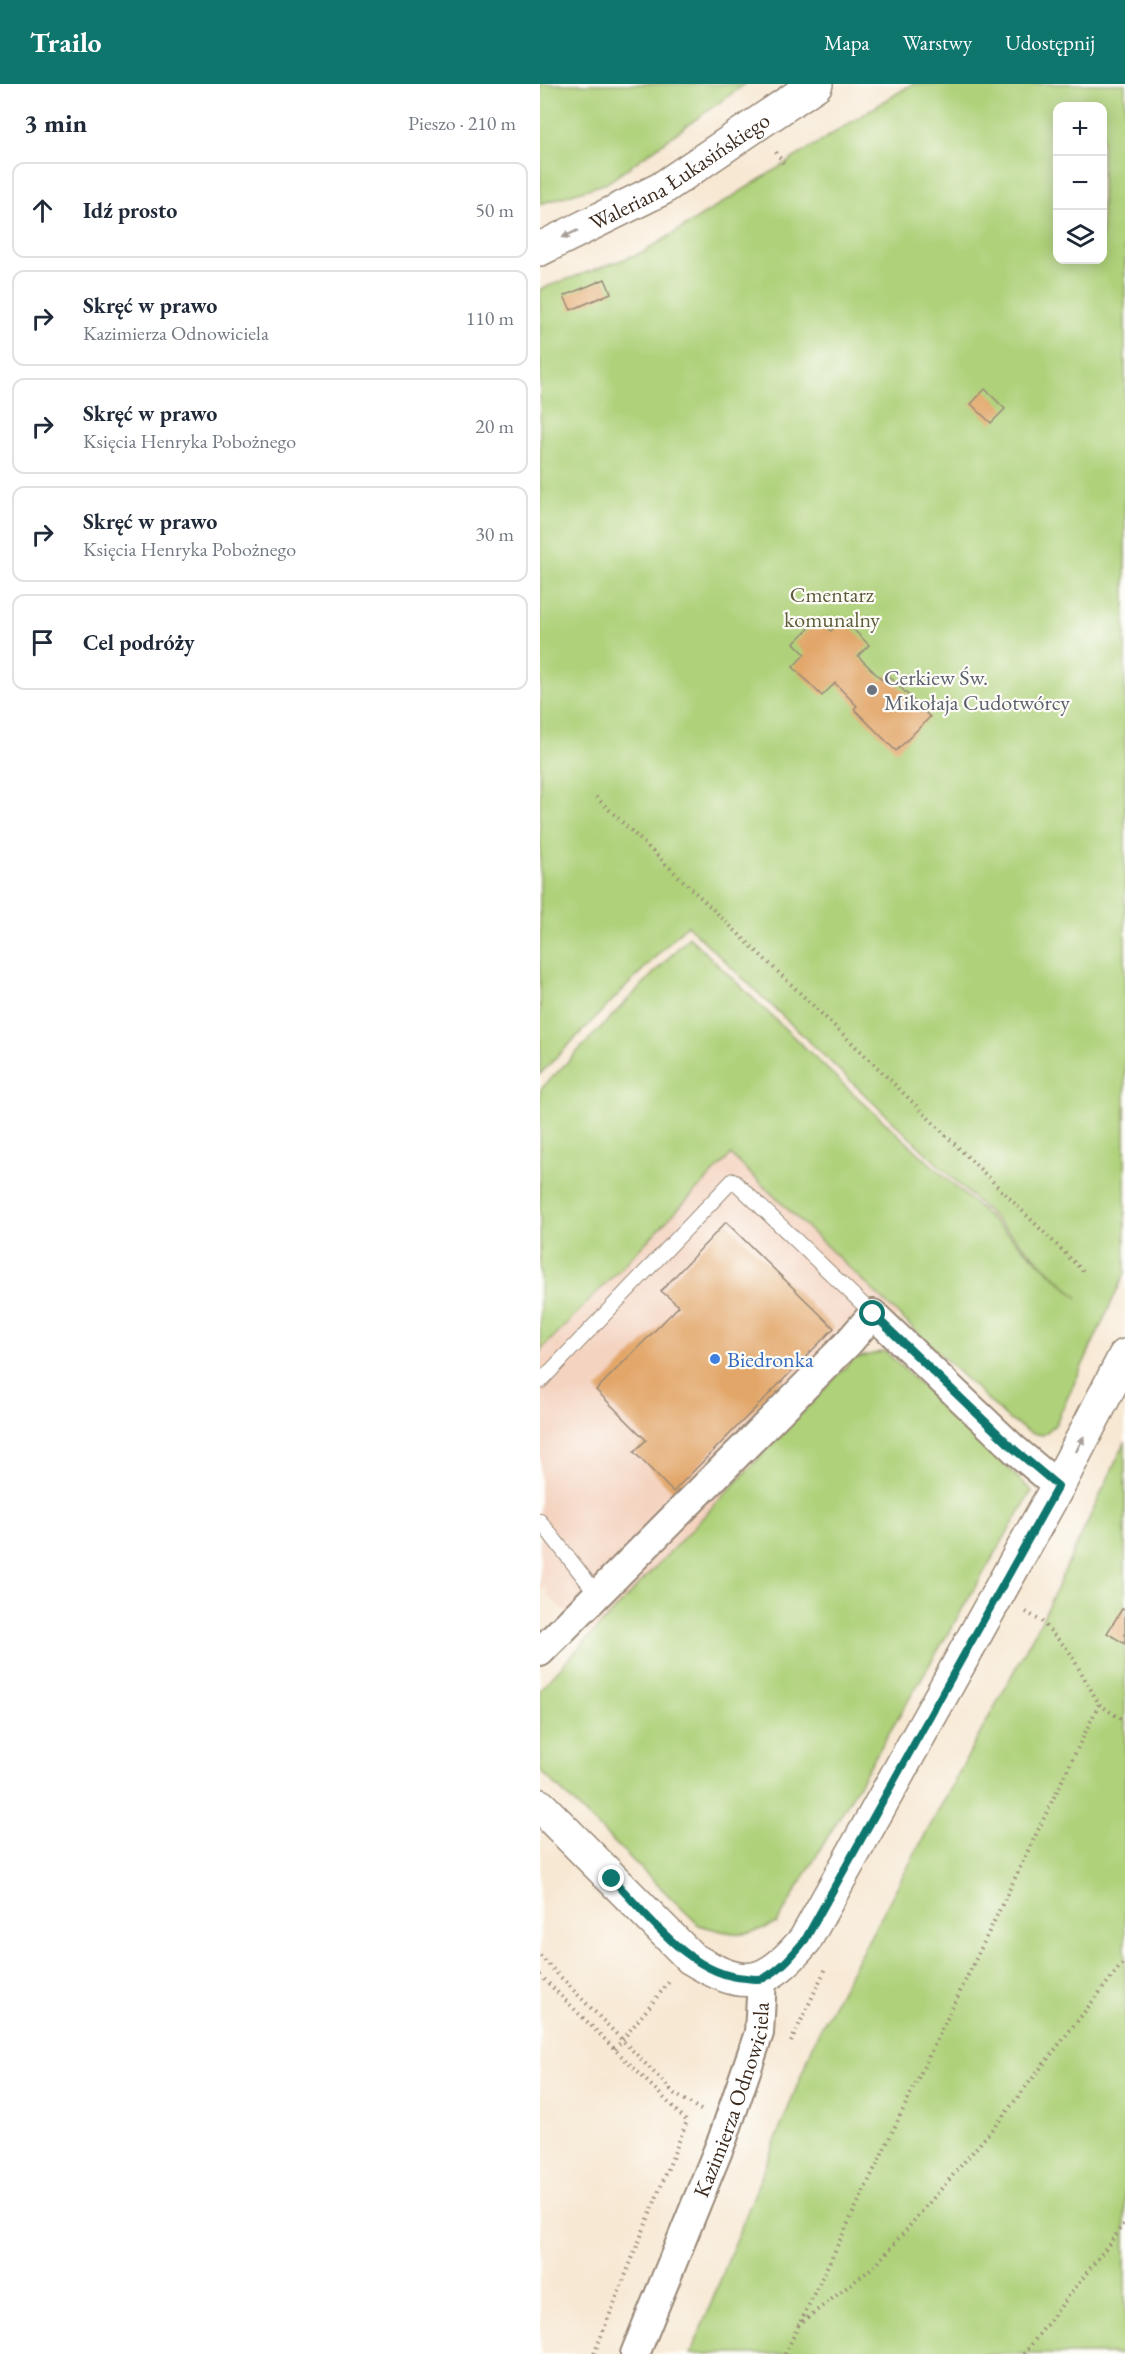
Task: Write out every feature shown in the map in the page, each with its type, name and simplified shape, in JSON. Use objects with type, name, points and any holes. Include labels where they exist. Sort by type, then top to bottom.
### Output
[{"type":"street","name":"Waleriana Łukasińskiego","points":[[540,249],[661,189],[816,84]]},
{"type":"street","points":[[540,1652],[848,1343],[873,1314],[1014,1449],[1058,1486]]},
{"type":"street","name":"Kazimierza Odnowiciela","points":[[634,2354],[723,2138],[759,2033],[762,1979],[781,1967],[805,1940],[1058,1486],[1125,1356]]},
{"type":"street","points":[[540,1806],[691,1958],[712,1971],[732,1978],[762,1979]]},
{"type":"lane","points":[[540,1382],[733,1180],[873,1314]]},
{"type":"lane","points":[[540,1521],[597,1594]]},
{"type":"path","points":[[776,151],[784,164]]},
{"type":"path","points":[[596,796],[876,1066],[1084,1272]]},
{"type":"path","points":[[1020,1609],[1041,1621],[1069,1651],[1099,1704],[1125,1722]]},
{"type":"path","points":[[785,2354],[1099,1704]]},
{"type":"path","points":[[540,1956],[675,2094],[704,2112]]},
{"type":"path","points":[[615,2049],[691,1958]]},
{"type":"path","points":[[797,2326],[877,2264],[1000,2120],[1125,1960]]},
{"type":"path","points":[[540,1975],[687,2121],[594,2354]]},
{"type":"path","points":[[1024,2354],[1125,2223]]},
{"type":"shaded area","points":[[731,1155],[898,1315],[853,1359],[591,1635],[549,1597],[545,1586],[540,1591],[540,1351]]},
{"type":"green space","points":[[540,84],[745,84],[607,183],[540,204]]},
{"type":"green space","name":"Cmentarz komunalny","points":[[912,84],[1125,84],[1125,1273],[1055,1425],[1043,1435],[1031,1433],[1008,1419],[731,1155],[540,1351],[540,1090],[689,937],[844,1085],[1078,1298],[687,925],[540,1074],[540,289],[644,252]]},
{"type":"green space","points":[[885,1351],[1032,1491],[777,1923],[747,1933],[730,1933],[699,1925],[540,1770],[540,1689],[853,1359]]},
{"type":"green space","points":[[1125,1442],[1125,2354],[691,2354],[818,2033],[1041,1621]]},
{"type":"building","points":[[605,279],[611,293],[571,310],[564,296]]},
{"type":"building","points":[[985,389],[1005,409],[991,423],[971,404]]},
{"type":"building","name":"Cerkiew Św. Mikołaja Cudotwórcy","points":[[819,619],[831,631],[843,619],[869,645],[858,656],[882,680],[888,675],[930,717],[896,751],[854,709],[857,706],[835,683],[822,696],[793,667],[805,654],[794,643]]},
{"type":"building","name":"Biedronka","points":[[726,1222],[834,1328],[673,1492],[634,1452],[646,1440],[596,1390],[679,1306],[661,1291]]},
{"type":"building","points":[[1122,1609],[1125,1610],[1125,1644],[1107,1633]]},
{"type":"place","name":"Cerkiew Św. Mikołaja Cudotwórcy","points":[[872,690]]},
{"type":"place","name":"Biedronka","points":[[715,1359]]},
{"type":"route","points":[[612,1879],[691,1958],[712,1971],[732,1978],[762,1979],[781,1967],[805,1940],[1058,1486],[1014,1449],[873,1314]]}]
